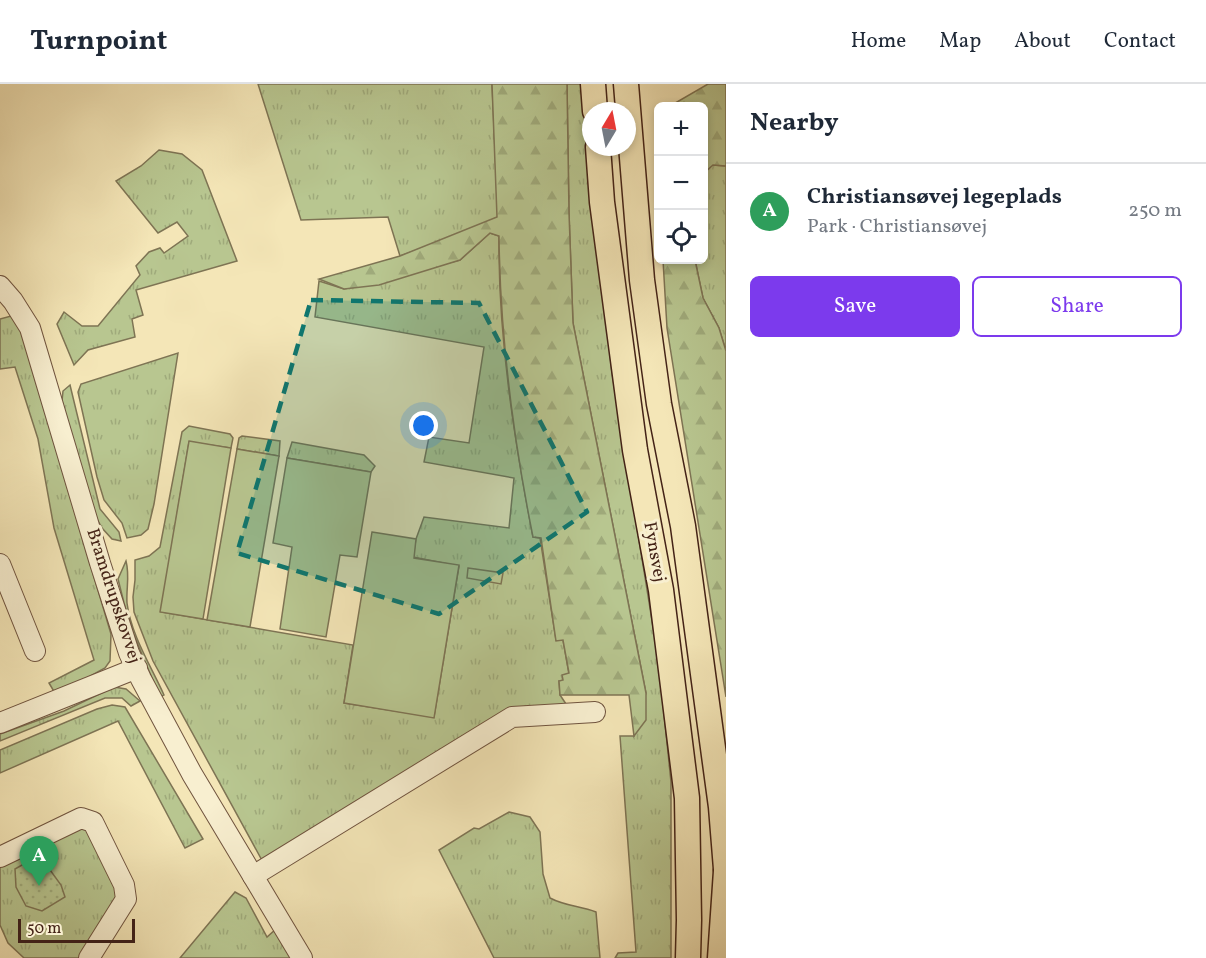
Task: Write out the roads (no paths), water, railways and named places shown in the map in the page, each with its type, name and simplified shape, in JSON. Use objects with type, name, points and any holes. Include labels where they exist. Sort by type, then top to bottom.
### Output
[{"type":"main road","points":[[593,84],[594,102]]},
{"type":"main road","name":"Fynsvej","points":[[626,84],[642,280],[659,404],[683,526],[721,807],[726,870],[720,958]]},
{"type":"main road","name":"Fynsvej","points":[[599,156],[602,202],[635,450],[661,590],[687,798],[688,958]]},
{"type":"street","name":"Bramdrupskovvej","points":[[4,298],[30,328],[126,644],[192,774],[302,958]]},
{"type":"street","points":[[0,564],[35,651]]},
{"type":"street","points":[[0,723],[137,668]]},
{"type":"street","points":[[253,876],[512,717],[595,712]]},
{"type":"street","points":[[0,856],[81,818],[93,822],[124,885],[126,899],[89,958]]},
{"type":"place","name":"Christiansøvej legeplads","points":[[39,886]]}]
